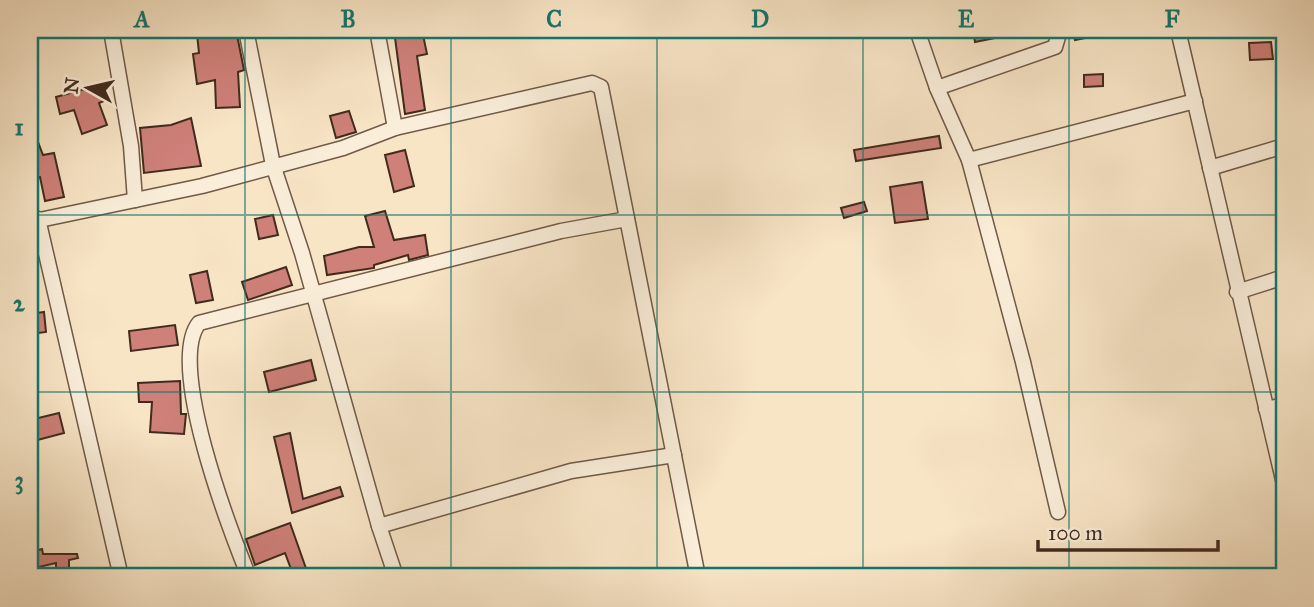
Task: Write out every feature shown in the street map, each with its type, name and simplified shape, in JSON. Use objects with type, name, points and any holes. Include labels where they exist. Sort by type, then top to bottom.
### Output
[{"type":"street","points":[[111,30],[131,146],[135,200]]},
{"type":"street","points":[[246,30],[273,165],[396,577]]},
{"type":"street","points":[[377,30],[395,128]]},
{"type":"street","points":[[917,30],[937,88],[970,160],[1023,362],[1058,512]]},
{"type":"street","points":[[937,88],[1055,47],[1060,30]]},
{"type":"street","points":[[1178,30],[1237,292],[1284,484]]},
{"type":"street","points":[[121,577],[34,220],[202,186],[343,148],[395,128],[592,83],[601,88],[698,577]]},
{"type":"street","points":[[970,160],[1195,101]]},
{"type":"street","points":[[1210,168],[1284,146]]},
{"type":"street","points":[[250,577],[214,480],[192,389],[190,342],[199,323],[561,230],[627,219]]},
{"type":"street","points":[[1237,292],[1284,277]]},
{"type":"street","points":[[1265,409],[1284,405]]},
{"type":"street","points":[[379,526],[571,471],[674,455]]},
{"type":"building","points":[[236,30],[244,70],[238,72],[240,107],[216,108],[215,80],[197,84],[193,54],[199,53],[197,34]]},
{"type":"building","points":[[394,30],[422,30],[427,54],[417,56],[425,110],[405,114]]},
{"type":"building","points":[[973,30],[1014,30],[1015,34],[975,42]]},
{"type":"building","points":[[1073,30],[1104,30],[1105,34],[1075,40]]},
{"type":"building","points":[[1271,42],[1273,59],[1250,60],[1249,43]]},
{"type":"building","points":[[1103,74],[1103,86],[1084,87],[1084,75]]},
{"type":"building","points":[[99,85],[104,101],[99,103],[107,125],[82,134],[74,110],[60,114],[56,97]]},
{"type":"building","points":[[349,111],[356,132],[336,138],[330,116]]},
{"type":"building","points":[[191,118],[201,166],[144,173],[140,128],[171,125]]},
{"type":"building","points":[[30,121],[43,155],[54,153],[64,197],[45,201],[40,177],[30,180]]},
{"type":"building","points":[[939,136],[941,148],[856,161],[854,150]]},
{"type":"building","points":[[405,150],[414,186],[394,192],[385,155]]},
{"type":"building","points":[[922,182],[928,219],[895,223],[890,187]]},
{"type":"building","points":[[864,202],[867,211],[844,218],[841,208]]},
{"type":"building","points":[[385,211],[394,240],[425,235],[428,255],[409,260],[408,255],[374,265],[374,268],[327,275],[324,256],[359,247],[374,247],[365,216]]},
{"type":"building","points":[[273,215],[278,235],[259,239],[255,219]]},
{"type":"building","points":[[286,267],[292,285],[248,300],[242,282]]},
{"type":"building","points":[[207,271],[213,300],[196,303],[190,275]]},
{"type":"building","points":[[44,312],[46,332],[30,334],[30,314]]},
{"type":"building","points":[[175,325],[178,345],[131,351],[129,331]]},
{"type":"building","points":[[311,360],[316,380],[269,392],[264,372]]},
{"type":"building","points":[[180,381],[181,414],[186,414],[184,434],[150,432],[152,402],[139,402],[138,383]]},
{"type":"building","points":[[59,413],[64,433],[30,442],[30,420]]},
{"type":"building","points":[[290,433],[303,499],[340,487],[343,496],[292,513],[274,437]]},
{"type":"building","points":[[290,523],[309,577],[294,577],[285,553],[255,565],[246,539]]},
{"type":"building","points":[[42,549],[43,554],[77,554],[78,558],[69,560],[69,572],[56,572],[56,563],[30,569],[30,552]]}]
